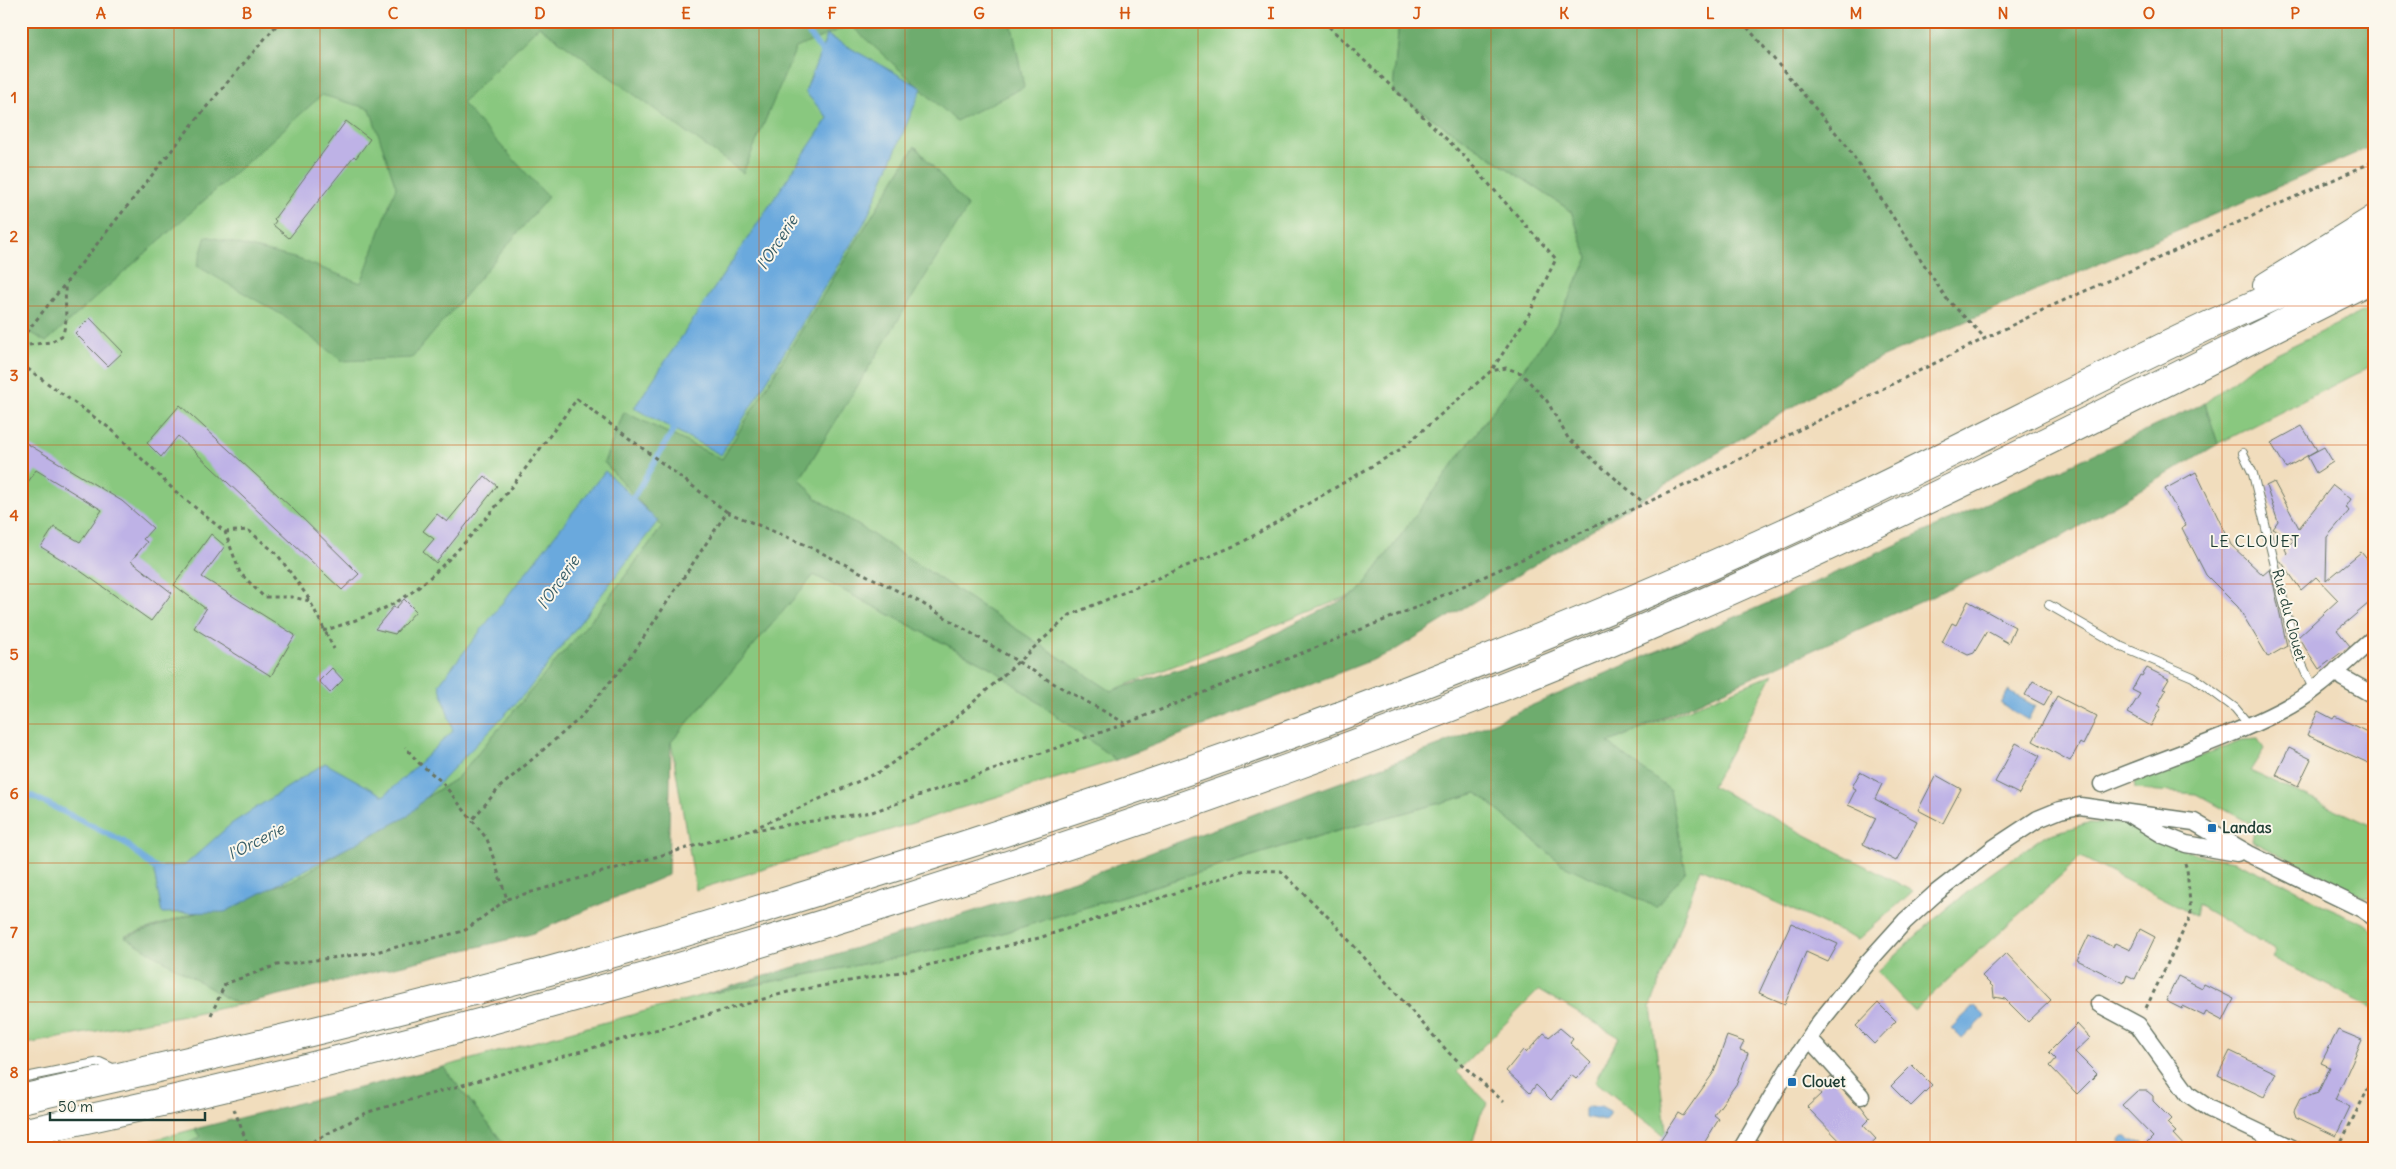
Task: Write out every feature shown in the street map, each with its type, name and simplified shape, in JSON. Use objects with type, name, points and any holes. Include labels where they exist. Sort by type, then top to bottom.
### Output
[{"type":"highway","points":[[2217,322],[2280,277],[2375,219]]},
{"type":"highway","points":[[21,1098],[128,1075],[420,1005],[589,960],[844,884],[1076,809],[1248,749],[1418,686],[1650,592],[1848,502],[2217,322],[2315,279],[2375,249]]},
{"type":"highway","points":[[21,1133],[359,1054],[610,988],[1000,868],[1300,764],[1568,660],[1825,548],[1967,480],[2375,277]]},
{"type":"street","points":[[2102,784],[2284,710],[2337,670],[2375,637]]},
{"type":"street","points":[[2337,670],[2343,678],[2375,696]]},
{"type":"street","points":[[1742,1148],[1808,1038],[1868,962],[1936,893],[1994,848],[2050,813],[2071,806],[2080,806],[2194,822],[2249,854],[2371,912]]},
{"type":"street","points":[[2126,813],[2163,835],[2186,844],[2249,854]]},
{"type":"street","points":[[2099,1004],[2138,1025],[2188,1094],[2210,1109],[2292,1148]]},
{"type":"street","points":[[1808,1038],[1861,1096]]},
{"type":"lane","name":"Rue du Clouet","points":[[2243,453],[2253,474],[2295,649],[2313,689]]},
{"type":"lane","points":[[2049,605],[2122,647],[2193,677],[2235,708],[2249,725]]},
{"type":"lane","points":[[21,1078],[100,1062],[128,1075]]},
{"type":"path","points":[[21,339],[208,105],[280,21]]},
{"type":"path","points":[[747,831],[879,772],[948,725],[1070,615],[1241,543],[1401,449],[1491,371],[1528,316],[1556,259],[1462,154],[1323,21]]},
{"type":"path","points":[[1742,21],[1846,145],[1946,298],[1986,338]]},
{"type":"path","points":[[211,1015],[225,984],[277,965],[371,953],[464,931],[507,898],[747,831],[872,812],[1125,724],[1417,607],[1645,504],[2047,308],[2375,161]]},
{"type":"path","points":[[21,346],[51,342],[63,335],[66,320],[65,284]]},
{"type":"path","points":[[21,364],[112,430],[175,491],[225,532],[240,574],[264,597],[292,597],[310,601]]},
{"type":"path","points":[[1491,371],[1506,368],[1521,373],[1547,401],[1568,438],[1645,504]]},
{"type":"path","points":[[324,631],[372,615],[419,587],[481,525],[577,399],[727,512],[806,544],[920,602],[1125,724]]},
{"type":"path","points":[[472,820],[500,787],[579,719],[630,658],[727,512]]},
{"type":"path","points":[[225,532],[248,530],[277,554],[310,601],[334,650]]},
{"type":"path","points":[[405,747],[419,763],[441,781],[487,839],[507,898]]},
{"type":"path","points":[[2138,1025],[2191,915],[2187,869],[2182,859],[2186,844]]},
{"type":"path","points":[[290,1148],[308,1144],[368,1112],[788,992],[900,972],[1039,938],[1245,870],[1281,871],[1330,919],[1449,1053],[1504,1102]]},
{"type":"path","points":[[2338,1148],[2375,1075]]},
{"type":"path","points":[[234,1108],[249,1148]]},
{"type":"green space","points":[[21,21],[1399,21],[1393,92],[1571,211],[1588,258],[1556,325],[1359,592],[1111,691],[815,497],[800,479],[967,207],[915,146],[722,459],[624,412],[604,462],[662,527],[601,608],[457,778],[297,879],[125,936],[238,1005],[21,1045]]},
{"type":"green space","points":[[21,21],[841,21],[845,27],[796,48],[743,173],[539,26],[462,103],[548,197],[412,358],[342,361],[282,315],[197,266],[206,236],[298,259],[361,283],[396,187],[370,109],[322,95],[46,342],[21,326]]},
{"type":"green space","points":[[846,21],[1011,21],[1024,87],[956,121]]},
{"type":"green space","points":[[1399,21],[2375,21],[2375,145],[1855,369],[1390,653],[1116,760],[993,669],[814,575],[671,742],[668,875],[531,934],[238,1005],[125,937],[297,879],[457,778],[601,608],[662,527],[604,462],[624,412],[722,459],[915,146],[968,207],[800,479],[815,497],[1111,691],[1246,648],[1359,592],[1556,325],[1588,258],[1571,211],[1393,92]]},
{"type":"green space","points":[[2375,306],[2375,364],[2218,444],[2205,403],[2256,363]]},
{"type":"green space","points":[[2205,403],[2218,444],[2058,539],[1608,743],[1670,790],[1686,871],[1656,907],[1563,865],[1477,793],[1304,840],[967,944],[707,994],[1084,877],[1441,745],[1800,589]]},
{"type":"green space","points":[[814,575],[993,669],[1116,760],[696,890],[671,742]]},
{"type":"green space","points":[[1773,674],[1712,786],[1913,891],[1858,940],[1701,868],[1651,1006],[1667,1138],[1595,1081],[1619,1037],[1539,990],[1457,1072],[1488,1103],[1480,1116],[1471,1148],[509,1148],[443,1067],[707,994],[967,944],[1304,840],[1477,793],[1563,865],[1607,743]]},
{"type":"green space","points":[[2258,739],[2264,749],[2250,771],[2375,827],[2375,899],[2363,897],[2252,841],[2255,826],[2196,794],[2135,789],[2134,782],[2242,740]]},
{"type":"green space","points":[[2088,823],[2126,824],[2198,855],[2234,861],[2364,923],[2375,932],[2375,1009],[2272,958],[2276,951],[2198,905],[2196,916],[2081,857],[1914,1011],[1877,972],[1931,922],[1986,877],[2044,836]]},
{"type":"green space","points":[[443,1067],[509,1148],[180,1148],[200,1137],[195,1129]]},
{"type":"green space","points":[[195,1129],[200,1137],[180,1148],[122,1148]]},
{"type":"water","points":[[827,35],[922,88],[866,220],[721,455],[634,408],[828,118],[805,92]]},
{"type":"water","points":[[605,471],[658,521],[528,690],[408,816],[225,912],[162,913],[153,867],[185,865],[231,824],[325,763],[384,796],[453,731],[439,684]]},
{"type":"water","points":[[2008,691],[2035,706],[2028,720],[2001,704]]},
{"type":"water","points":[[1974,1006],[1985,1017],[1962,1039],[1951,1028]]},
{"type":"water","points":[[1589,1106],[1601,1107],[1610,1112],[1605,1121],[1585,1117],[1585,1109]]},
{"type":"water","points":[[2122,1137],[2143,1142],[2144,1148],[2122,1148],[2119,1140]]},
{"type":"building","points":[[346,121],[370,139],[356,158],[354,156],[289,238],[273,225],[276,221],[274,219]]},
{"type":"building","points":[[90,318],[123,352],[108,366],[75,333]]},
{"type":"building","points":[[180,405],[291,507],[359,574],[342,590],[178,436],[161,457],[147,443]]},
{"type":"building","points":[[2302,426],[2317,450],[2286,468],[2271,443]]},
{"type":"building","points":[[21,440],[122,501],[153,528],[143,539],[147,542],[131,561],[172,593],[151,621],[79,570],[41,547],[54,527],[80,542],[102,510],[36,470],[21,493]]},
{"type":"building","points":[[2324,447],[2333,462],[2316,473],[2307,456]]},
{"type":"building","points":[[2196,472],[2231,545],[2263,575],[2270,569],[2287,646],[2268,657],[2238,607],[2206,575],[2182,528],[2186,526],[2165,489]]},
{"type":"building","points":[[485,476],[497,486],[436,563],[423,552],[434,539],[423,531],[437,514],[447,522]]},
{"type":"building","points":[[2274,482],[2299,528],[2333,485],[2351,499],[2346,507],[2349,511],[2327,537],[2326,581],[2361,552],[2375,569],[2375,598],[2337,630],[2350,646],[2319,669],[2298,637],[2338,600],[2316,577],[2301,590],[2280,560],[2287,553],[2285,549],[2294,540],[2273,529],[2278,522],[2266,486]]},
{"type":"building","points":[[211,534],[225,546],[202,577],[295,635],[271,676],[194,628],[206,609],[174,585]]},
{"type":"building","points":[[404,599],[416,611],[395,634],[375,629],[393,607],[396,608]]},
{"type":"building","points":[[1968,601],[2015,627],[2008,643],[1987,631],[1974,653],[1968,655],[1942,642],[1952,623],[1956,625]]},
{"type":"building","points":[[332,668],[343,680],[330,693],[319,681]]},
{"type":"building","points":[[2147,668],[2169,679],[2163,689],[2166,690],[2158,705],[2161,707],[2151,726],[2128,713],[2140,694],[2132,690],[2140,675],[2142,676]]},
{"type":"building","points":[[2033,681],[2052,691],[2044,705],[2025,695]]},
{"type":"building","points":[[2057,696],[2097,717],[2083,745],[2080,743],[2070,761],[2033,741]]},
{"type":"building","points":[[2318,711],[2333,719],[2335,716],[2375,736],[2375,766],[2307,735]]},
{"type":"building","points":[[2016,743],[2040,756],[2019,794],[1995,782]]},
{"type":"building","points":[[2289,748],[2311,759],[2298,786],[2276,775]]},
{"type":"building","points":[[1860,772],[1882,784],[1875,799],[1917,821],[1896,861],[1863,844],[1876,818],[1848,805],[1856,789],[1852,787]]},
{"type":"building","points":[[1936,775],[1961,789],[1943,823],[1918,810]]},
{"type":"building","points":[[1791,923],[1838,944],[1828,962],[1806,952],[1785,1004],[1759,993]]},
{"type":"building","points":[[2140,929],[2155,937],[2135,979],[2127,975],[2124,983],[2077,960],[2089,935],[2113,947],[2115,943],[2130,950]]},
{"type":"building","points":[[2006,953],[2051,1000],[2028,1022],[2005,999],[1994,997],[1993,987],[1982,976]]},
{"type":"building","points":[[2178,976],[2202,988],[2204,984],[2234,999],[2223,1021],[2206,1012],[2204,1016],[2183,1006],[2182,1009],[2166,1001]]},
{"type":"building","points":[[1878,1003],[1896,1021],[1874,1044],[1856,1026]]},
{"type":"building","points":[[2077,1024],[2090,1038],[2075,1052],[2097,1074],[2077,1094],[2050,1066],[2056,1059],[2049,1052]]},
{"type":"building","points":[[1560,1028],[1573,1039],[1570,1043],[1591,1063],[1576,1079],[1571,1075],[1551,1100],[1536,1085],[1530,1093],[1506,1071],[1523,1050],[1526,1053],[1544,1033],[1549,1037]]},
{"type":"building","points":[[2338,1030],[2362,1040],[2335,1100],[2350,1107],[2336,1136],[2296,1117],[2294,1111],[2300,1099],[2318,1093],[2330,1067],[2321,1063]]},
{"type":"building","points":[[1727,1036],[1744,1042],[1740,1050],[1748,1053],[1737,1083],[1714,1115],[1719,1119],[1701,1148],[1655,1148],[1678,1113],[1683,1116],[1714,1072]]},
{"type":"building","points":[[2230,1051],[2276,1073],[2264,1097],[2218,1075]]},
{"type":"building","points":[[1912,1065],[1932,1085],[1911,1106],[1891,1086]]},
{"type":"building","points":[[1831,1077],[1854,1103],[1861,1106],[1870,1118],[1863,1125],[1876,1139],[1866,1148],[1847,1148],[1807,1107],[1821,1094],[1817,1089]]},
{"type":"building","points":[[2137,1091],[2147,1091],[2153,1096],[2153,1101],[2171,1119],[2167,1123],[2176,1132],[2173,1134],[2186,1148],[2142,1148],[2153,1137],[2122,1105]]},
{"type":"waterway","name":"l'Orcerie","points":[[800,21],[825,56]]},
{"type":"waterway","name":"l'Orcerie","points":[[630,503],[677,424]]},
{"type":"waterway","name":"l'Orcerie","points":[[21,801],[32,796],[124,842],[153,867],[161,869]]},
{"type":"place","name":"Landas","points":[[2212,828]]},
{"type":"place","name":"Clouet","points":[[1792,1082]]},
{"type":"district","name":"LE CLOUET","points":[[2255,541]]}]
